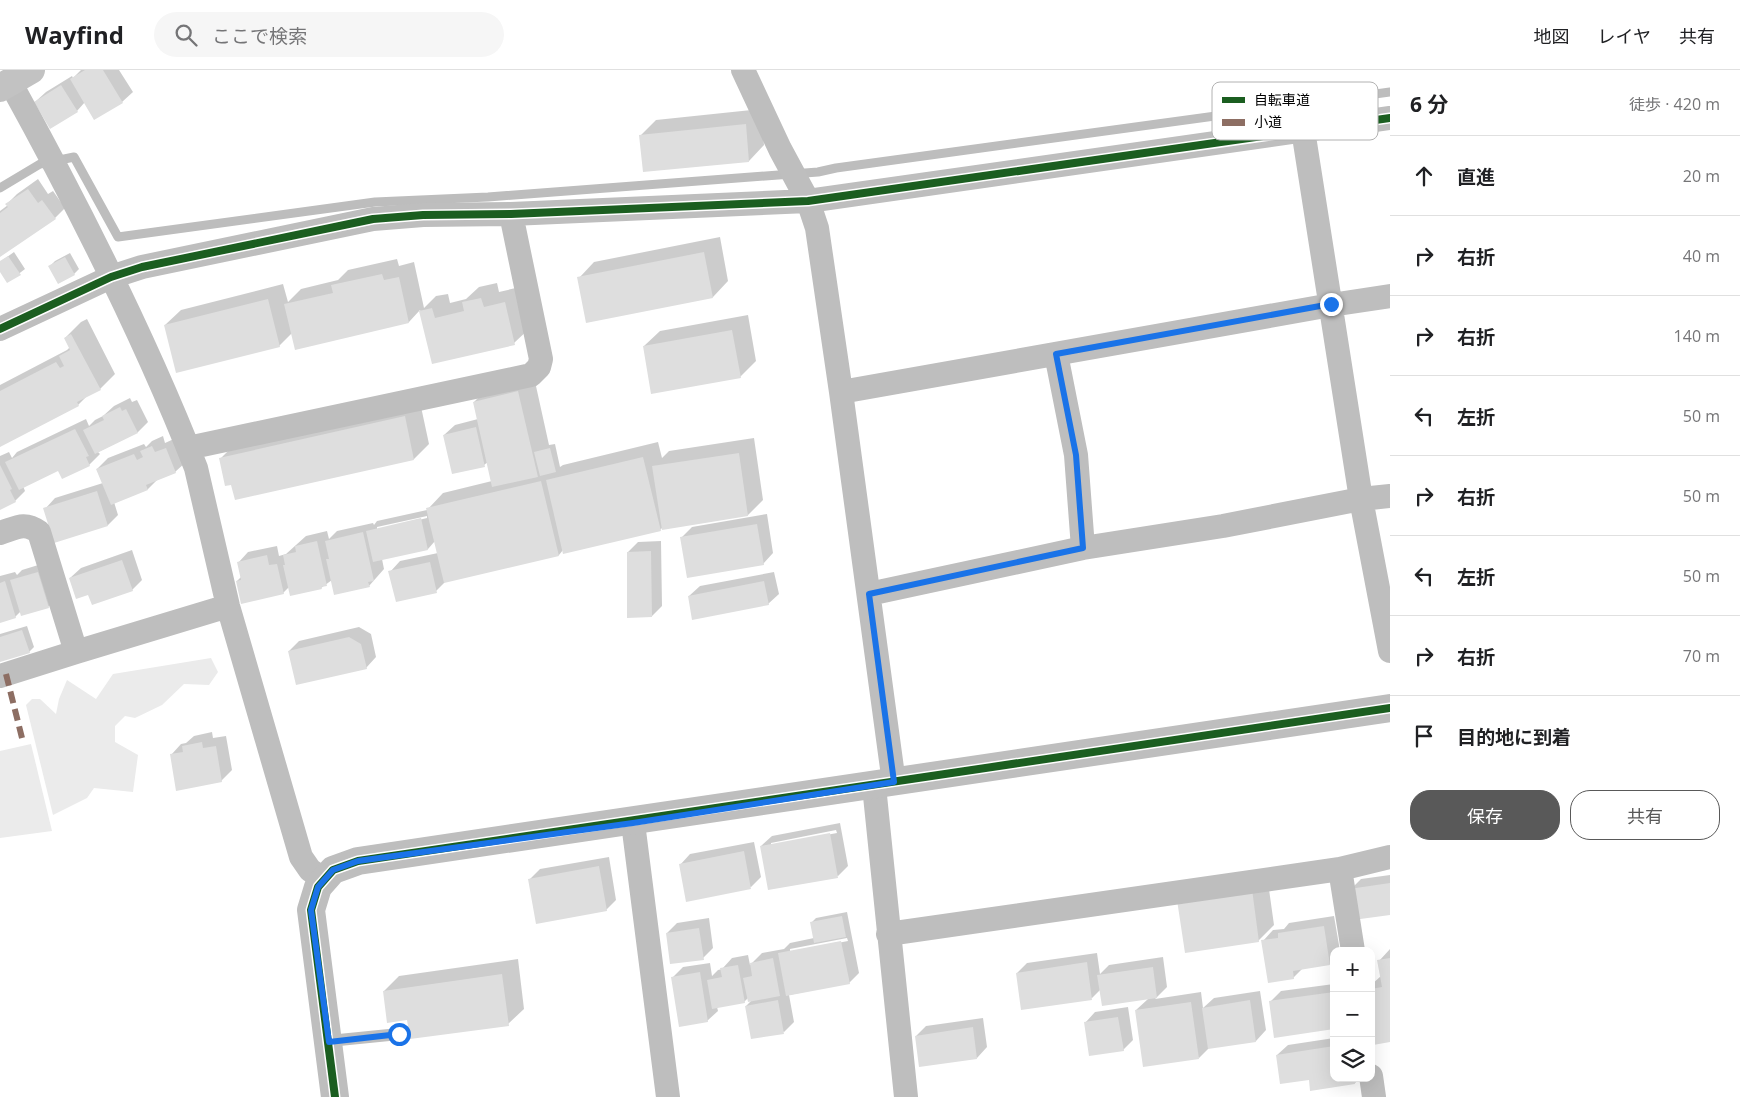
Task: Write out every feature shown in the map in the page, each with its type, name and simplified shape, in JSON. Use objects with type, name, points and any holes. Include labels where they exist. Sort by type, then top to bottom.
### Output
[{"type":"street","points":[[743,70],[780,150],[808,201],[817,228],[869,594],[884,784],[888,934],[906,1097]]},
{"type":"street","points":[[14,80],[51,157],[79,209],[147,353],[196,468],[228,606],[301,856],[310,870],[325,880]]},
{"type":"street","points":[[0,329],[111,277],[142,267],[373,219],[423,215],[511,214],[808,201],[1233,140]]},
{"type":"street","points":[[1305,140],[1361,499],[1390,651]]},
{"type":"street","points":[[188,448],[532,375],[539,367],[541,359],[511,214]]},
{"type":"street","points":[[841,392],[1331,304],[1390,296]]},
{"type":"street","points":[[1056,354],[1076,455],[1083,548]]},
{"type":"street","points":[[869,594],[1083,548],[1223,526],[1361,499],[1390,496]]},
{"type":"street","points":[[0,534],[22,525],[32,527],[39,532],[76,652]]},
{"type":"street","points":[[0,676],[228,606]]},
{"type":"street","points":[[336,1097],[311,910],[318,887],[333,870],[358,861],[633,823],[884,784],[1072,758],[1390,708]]},
{"type":"street","points":[[633,823],[668,1097]]},
{"type":"street","points":[[888,934],[1340,869],[1390,857]]},
{"type":"street","points":[[1340,869],[1351,947]]},
{"type":"street","points":[[1372,1082],[1374,1097]]},
{"type":"lane","points":[[329,1042],[399,1034]]},
{"type":"shaded area","points":[[211,658],[218,672],[209,685],[184,684],[162,705],[135,718],[125,716],[115,726],[115,742],[138,755],[133,792],[94,788],[87,798],[53,815],[26,705],[32,699],[40,699],[56,714],[59,699],[67,680],[96,699],[113,674]]},
{"type":"shaded area","points":[[31,744],[52,831],[0,838],[0,751]]},
{"type":"building","points":[[85,70],[103,70],[123,103],[94,120],[70,79]]},
{"type":"building","points":[[61,85],[78,112],[50,129],[34,102]]},
{"type":"building","points":[[746,124],[749,162],[643,172],[639,135]]},
{"type":"building","points":[[28,189],[38,203],[42,200],[56,219],[0,257],[0,213],[8,207],[5,204]]},
{"type":"building","points":[[704,252],[713,298],[586,323],[577,277]]},
{"type":"building","points":[[8,256],[21,275],[7,283],[0,272],[0,261]]},
{"type":"building","points":[[65,257],[75,275],[58,284],[48,266]]},
{"type":"building","points":[[382,274],[384,280],[399,277],[409,323],[295,350],[284,304],[333,293],[331,285]]},
{"type":"building","points":[[481,298],[484,307],[505,302],[515,345],[432,364],[419,311],[432,308],[435,318],[464,311],[462,302]]},
{"type":"building","points":[[268,299],[280,347],[176,373],[164,325]]},
{"type":"building","points":[[732,330],[741,378],[651,394],[643,346]]},
{"type":"building","points":[[71,334],[101,390],[77,402],[79,406],[0,447],[0,391],[56,362],[60,368],[64,366],[59,356],[70,350],[64,338]]},
{"type":"building","points":[[518,391],[538,477],[492,487],[473,402]]},
{"type":"building","points":[[120,407],[122,411],[126,409],[138,433],[95,454],[83,430],[104,420],[102,416]]},
{"type":"building","points":[[405,416],[414,460],[235,500],[231,485],[225,486],[219,458]]},
{"type":"building","points":[[476,427],[485,467],[452,474],[443,435]]},
{"type":"building","points":[[75,429],[89,456],[86,457],[90,466],[62,479],[58,471],[19,490],[5,462]]},
{"type":"building","points":[[152,446],[155,452],[166,448],[176,473],[146,485],[148,490],[111,505],[96,469],[134,454],[137,460],[143,457],[140,451]]},
{"type":"building","points":[[550,448],[556,472],[540,476],[534,452]]},
{"type":"building","points":[[739,453],[748,516],[662,530],[652,466]]},
{"type":"building","points":[[643,457],[661,531],[563,554],[546,480]]},
{"type":"building","points":[[0,465],[16,502],[0,510]]},
{"type":"building","points":[[541,481],[559,556],[444,583],[426,508]]},
{"type":"building","points":[[97,491],[108,526],[54,543],[43,508]]},
{"type":"building","points":[[421,518],[428,550],[373,562],[366,531]]},
{"type":"building","points":[[757,524],[764,565],[687,578],[680,537]]},
{"type":"building","points":[[363,532],[374,581],[368,582],[370,587],[334,595],[326,559],[329,559],[325,541]]},
{"type":"building","points":[[317,541],[327,586],[321,587],[322,589],[290,596],[283,565],[285,565],[283,555],[296,552],[295,546]]},
{"type":"building","points":[[651,551],[652,617],[627,618],[627,552]]},
{"type":"building","points":[[267,555],[269,565],[277,564],[284,594],[241,604],[236,581],[241,580],[237,562]]},
{"type":"building","points":[[122,560],[133,591],[92,605],[88,595],[76,599],[69,578]]},
{"type":"building","points":[[430,562],[437,593],[396,602],[388,571]]},
{"type":"building","points":[[38,572],[49,608],[21,616],[10,580]]},
{"type":"building","points":[[5,581],[16,618],[0,623],[0,583]]},
{"type":"building","points":[[764,581],[769,605],[692,620],[688,596]]},
{"type":"building","points":[[22,630],[30,653],[0,662],[0,637]]},
{"type":"building","points":[[349,637],[361,644],[367,669],[296,685],[288,651]]},
{"type":"building","points":[[202,742],[203,748],[216,746],[222,782],[176,791],[170,754],[183,752],[182,746]]},
{"type":"building","points":[[830,833],[838,878],[768,890],[760,846]]},
{"type":"building","points":[[744,851],[751,889],[686,902],[679,864]]},
{"type":"building","points":[[599,866],[607,911],[536,924],[528,879]]},
{"type":"building","points":[[1390,883],[1390,915],[1353,920],[1349,889]]},
{"type":"building","points":[[1252,889],[1259,942],[1185,953],[1177,900]]},
{"type":"building","points":[[842,916],[846,937],[814,943],[810,922]]},
{"type":"building","points":[[1324,926],[1330,965],[1293,971],[1294,979],[1268,983],[1261,940],[1278,938],[1278,933]]},
{"type":"building","points":[[699,928],[704,960],[670,964],[666,933]]},
{"type":"building","points":[[841,941],[850,984],[786,996],[778,953]]},
{"type":"building","points":[[773,958],[780,996],[748,1002],[743,978],[752,976],[750,963]]},
{"type":"building","points":[[1390,958],[1390,1042],[1375,1045],[1375,988],[1382,987],[1377,960]]},
{"type":"building","points":[[1087,962],[1092,1000],[1021,1010],[1016,973]]},
{"type":"building","points":[[738,965],[745,1003],[712,1009],[707,980],[722,977],[720,968]]},
{"type":"building","points":[[1153,967],[1157,998],[1102,1006],[1097,975]]},
{"type":"building","points":[[700,972],[708,1022],[679,1027],[671,977]]},
{"type":"building","points":[[502,974],[509,1026],[410,1039],[407,1020],[387,1023],[383,991]]},
{"type":"building","points":[[1330,993],[1330,1030],[1274,1038],[1269,1001]]},
{"type":"building","points":[[778,1000],[784,1034],[751,1039],[745,1006]]},
{"type":"building","points":[[1250,1000],[1256,1042],[1208,1049],[1202,1008]]},
{"type":"building","points":[[1191,1002],[1199,1059],[1143,1067],[1135,1010]]},
{"type":"building","points":[[1118,1017],[1124,1051],[1089,1056],[1084,1022]]},
{"type":"building","points":[[973,1027],[977,1059],[919,1067],[915,1036]]},
{"type":"building","points":[[1330,1047],[1330,1082],[1355,1082],[1355,1084],[1310,1091],[1309,1080],[1280,1084],[1276,1055]]},
{"type":"waterway","points":[[1378,94],[1390,92]]},
{"type":"waterway","points":[[0,188],[40,164],[74,157],[118,237],[375,202],[488,197],[818,172],[1212,116]]},
{"type":"marked path","points":[[6,674],[23,742]]},
{"type":"cycle path","points":[[1378,120],[1390,118]]},
{"type":"cycle path","points":[[0,329],[111,277],[142,267],[373,219],[423,215],[511,214],[808,201],[1236,140]]},
{"type":"cycle path","points":[[335,1097],[311,910],[318,887],[333,870],[358,861],[875,787],[1390,708]]},
{"type":"route","points":[[399,1034],[329,1042],[311,910],[318,887],[333,870],[358,861],[633,823],[894,782],[869,594],[1083,548],[1076,455],[1056,354],[1331,304]]}]
